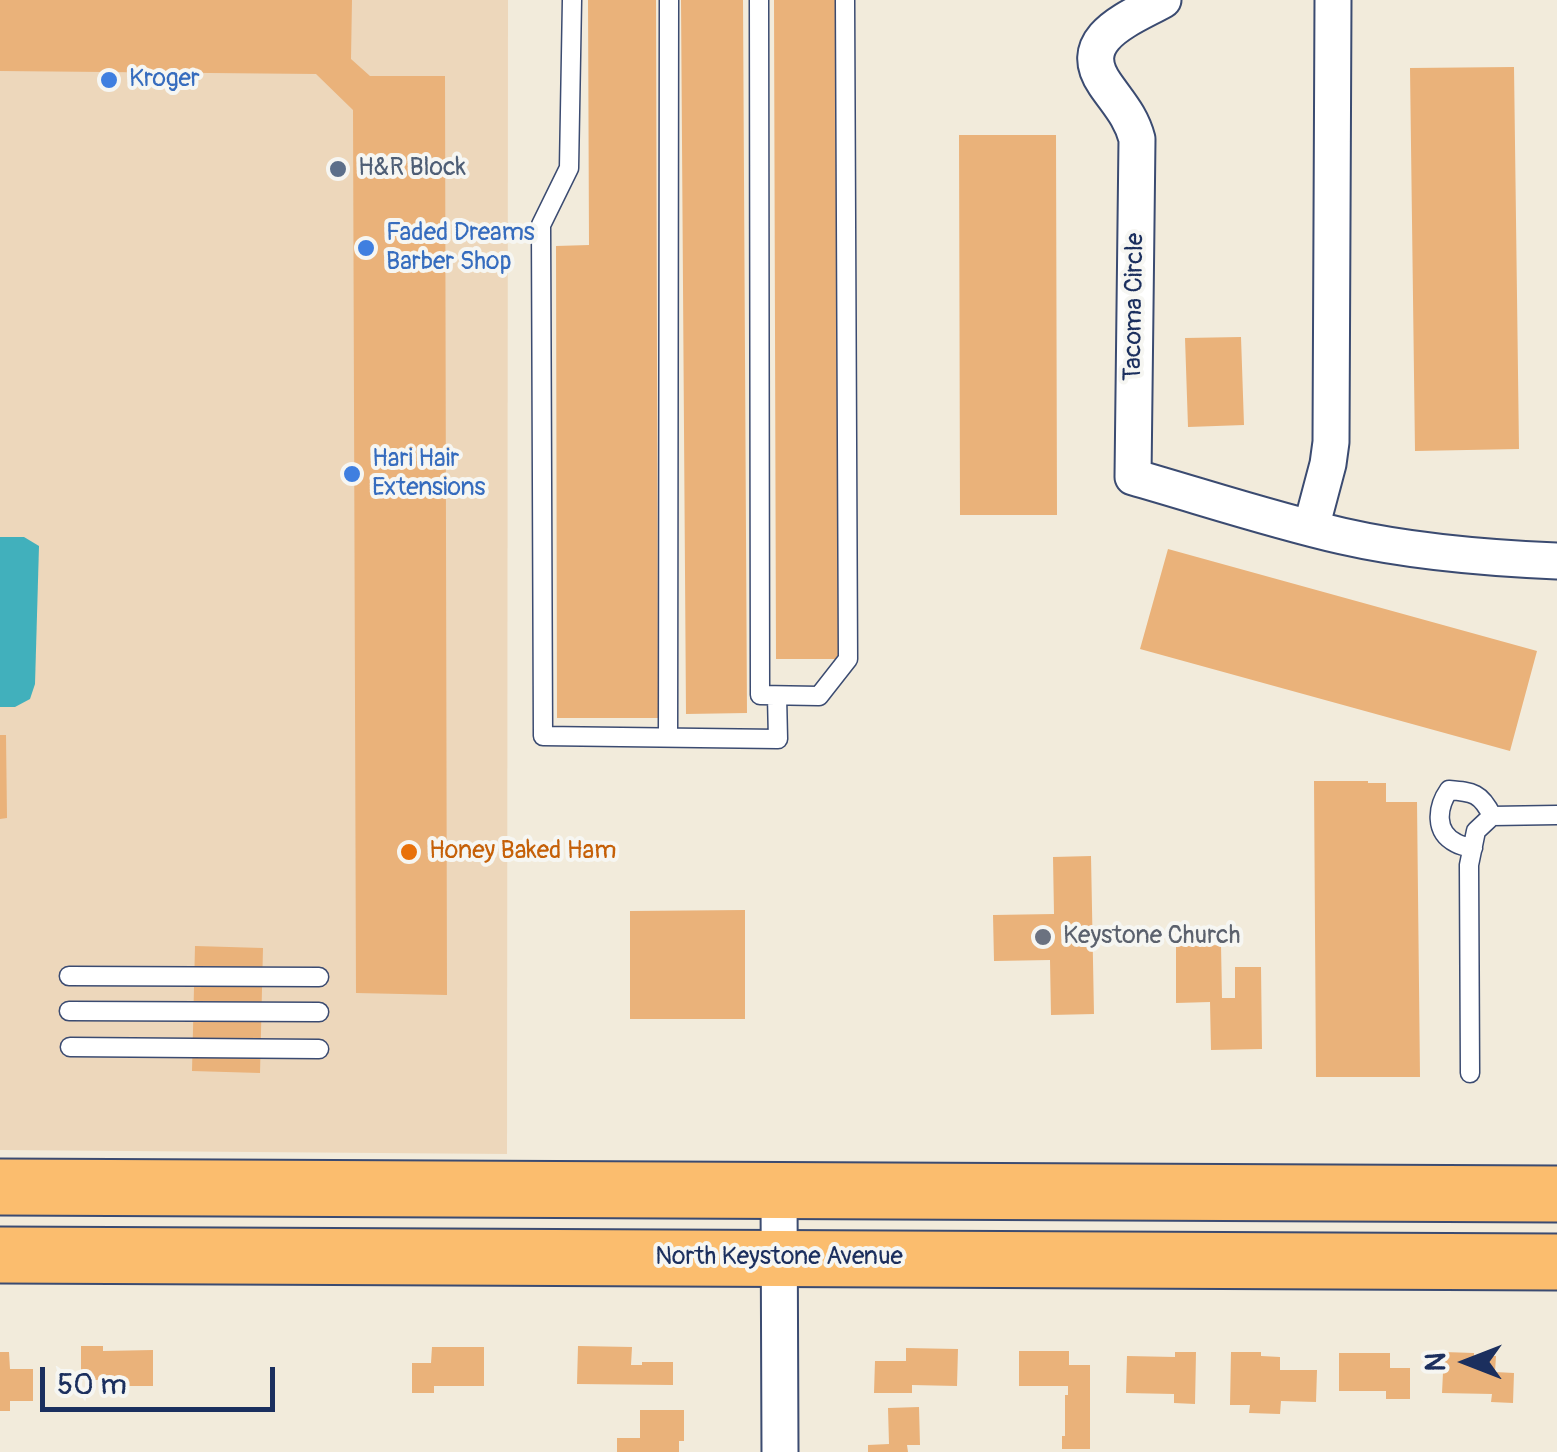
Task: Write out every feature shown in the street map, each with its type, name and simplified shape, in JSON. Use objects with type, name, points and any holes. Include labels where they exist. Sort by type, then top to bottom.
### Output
[{"type":"main road","points":[[0,1186],[1557,1194]]},
{"type":"main road","name":"North Keystone Avenue","points":[[0,1254],[1557,1262]]},
{"type":"street","name":"Tacoma Circle","points":[[1163,0],[1100,40],[1095,64],[1130,118],[1136,139],[1134,477],[1360,540],[1492,559],[1557,562]]},
{"type":"street","points":[[1311,528],[1331,442],[1333,0]]},
{"type":"street","points":[[779,1190],[780,1452]]},
{"type":"lane","points":[[572,0],[569,168],[540,226],[543,736],[778,738],[777,696]]},
{"type":"lane","points":[[668,737],[669,0]]},
{"type":"lane","points":[[760,0],[760,695],[777,696],[819,696],[848,658],[845,0]]},
{"type":"lane","points":[[1473,848],[1455,843],[1442,832],[1441,801],[1449,790],[1470,792],[1485,801],[1492,816]]},
{"type":"lane","points":[[1470,1073],[1468,866],[1476,831],[1492,816],[1557,816]]},
{"type":"lane","points":[[70,976],[319,978]]},
{"type":"lane","points":[[70,1011],[319,1012]]},
{"type":"lane","points":[[70,1047],[319,1049]]},
{"type":"shaded area","points":[[0,0],[508,0],[507,1154],[0,1150]]},
{"type":"water","points":[[0,537],[24,537],[39,546],[35,684],[30,699],[15,707],[0,707]]},
{"type":"building","points":[[0,0],[352,0],[351,59],[370,76],[445,76],[447,995],[356,993],[353,110],[316,74],[0,71]]},
{"type":"building","points":[[588,0],[656,0],[658,718],[557,718],[556,246],[589,245]]},
{"type":"building","points":[[681,0],[743,0],[747,713],[686,714]]},
{"type":"building","points":[[774,0],[838,0],[840,659],[776,659]]},
{"type":"building","points":[[1514,67],[1519,449],[1415,451],[1410,68]]},
{"type":"building","points":[[959,135],[1056,135],[1057,515],[960,515]]},
{"type":"building","points":[[1241,337],[1244,425],[1188,427],[1185,338]]},
{"type":"building","points":[[1168,549],[1537,651],[1510,751],[1140,649]]},
{"type":"building","points":[[0,735],[6,735],[7,818],[0,819]]},
{"type":"building","points":[[1314,781],[1386,783],[1386,802],[1417,802],[1420,1077],[1316,1077]]},
{"type":"building","name":"Keystone Church","points":[[1091,856],[1094,1014],[1051,1015],[1050,960],[994,961],[993,915],[1054,914],[1053,857]]},
{"type":"building","points":[[745,910],[745,1019],[630,1019],[630,911]]},
{"type":"building","points":[[1221,945],[1222,998],[1235,998],[1235,967],[1261,967],[1262,1049],[1211,1050],[1210,1002],[1176,1003],[1176,946]]},
{"type":"building","points":[[195,946],[263,948],[260,1073],[192,1071]]},
{"type":"building","points":[[81,1346],[103,1346],[103,1351],[153,1350],[153,1386],[102,1386],[102,1380],[81,1380]]},
{"type":"building","points":[[578,1346],[632,1347],[631,1365],[673,1362],[673,1385],[577,1384]]},
{"type":"building","points":[[432,1347],[484,1347],[484,1386],[434,1386],[434,1393],[412,1393],[412,1363],[431,1363]]},
{"type":"building","points":[[906,1348],[958,1349],[957,1386],[912,1385],[912,1393],[874,1393],[875,1361],[906,1361]]},
{"type":"building","points":[[1019,1351],[1069,1351],[1069,1365],[1090,1365],[1090,1449],[1062,1449],[1068,1386],[1019,1386]]},
{"type":"building","points":[[0,1352],[9,1352],[10,1369],[33,1369],[33,1401],[10,1401],[10,1411],[0,1411]]},
{"type":"building","points":[[1175,1352],[1196,1352],[1195,1404],[1174,1403],[1174,1394],[1126,1393],[1127,1356],[1175,1357]]},
{"type":"building","points":[[1231,1352],[1261,1352],[1261,1356],[1280,1357],[1280,1370],[1317,1370],[1316,1402],[1281,1401],[1280,1414],[1249,1413],[1250,1405],[1230,1405]]},
{"type":"building","points":[[1444,1352],[1496,1356],[1495,1372],[1514,1373],[1513,1403],[1491,1402],[1492,1394],[1442,1393]]},
{"type":"building","points":[[1339,1353],[1390,1353],[1390,1368],[1410,1368],[1410,1399],[1386,1399],[1386,1391],[1339,1391]]},
{"type":"building","points":[[919,1407],[920,1445],[907,1445],[908,1452],[868,1452],[868,1445],[889,1444],[888,1408]]},
{"type":"building","points":[[640,1410],[684,1410],[684,1441],[679,1441],[679,1452],[617,1452],[617,1438],[640,1438]]},
{"type":"place","name":"Kroger","points":[[109,80]]},
{"type":"place","name":"H&R Block","points":[[338,169]]},
{"type":"place","name":"Faded Dreams Barber Shop","points":[[366,248]]},
{"type":"place","name":"Hari Hair Extensions","points":[[352,474]]},
{"type":"place","name":"Honey Baked Ham","points":[[409,852]]},
{"type":"place","name":"Keystone Church","points":[[1043,937]]}]
